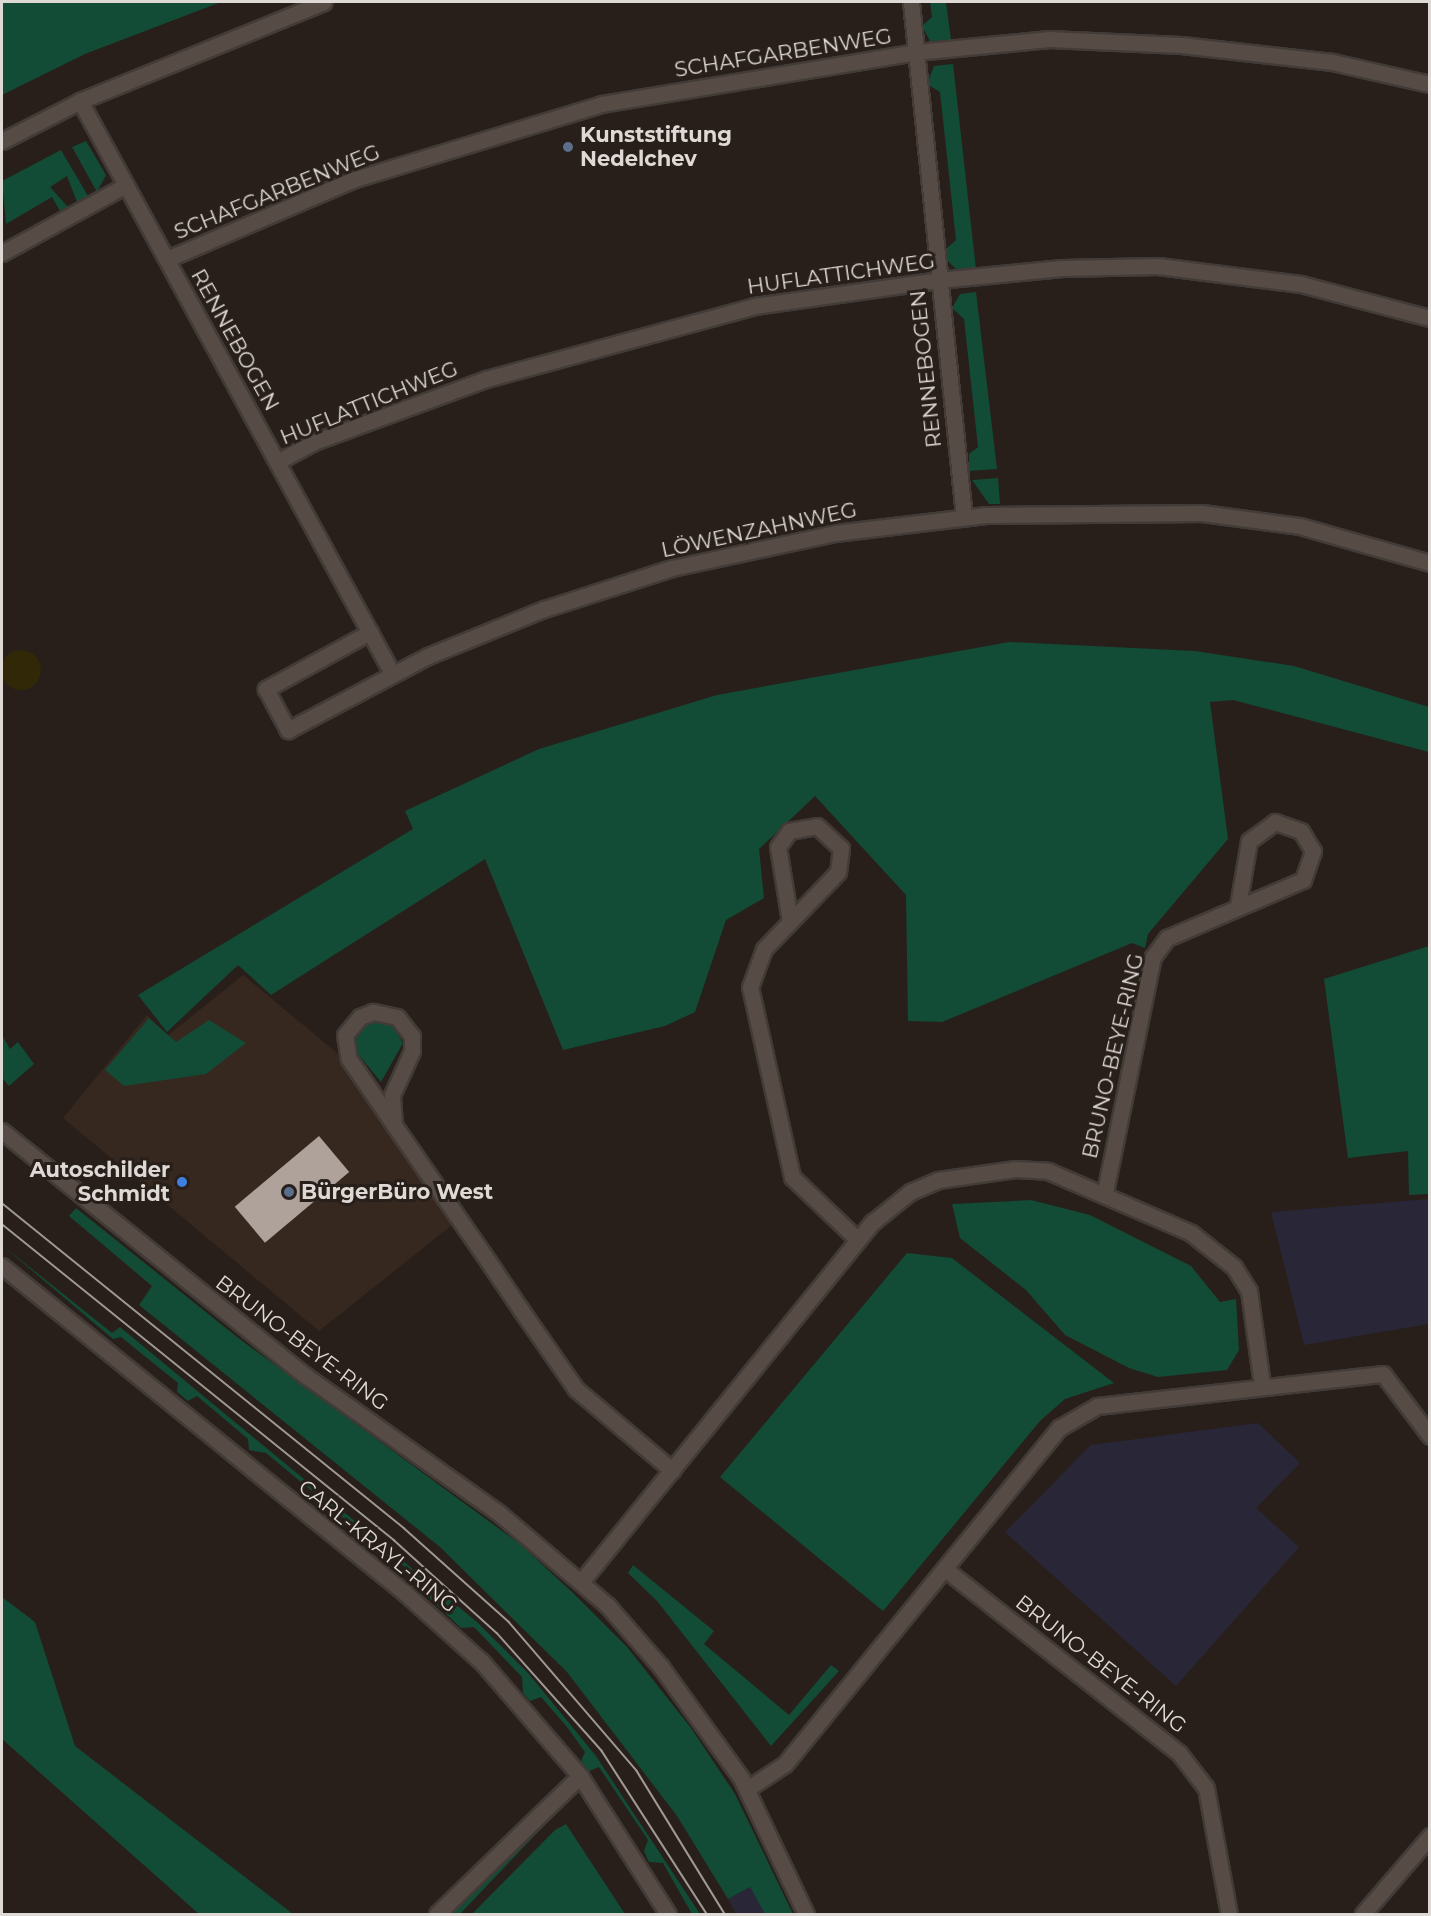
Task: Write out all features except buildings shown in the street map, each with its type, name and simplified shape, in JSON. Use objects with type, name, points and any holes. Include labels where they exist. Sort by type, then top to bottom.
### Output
[{"type":"street","points":[[2,141],[80,101],[324,2]]},
{"type":"street","name":"RENNEBOGEN","points":[[911,2],[964,517]]},
{"type":"street","name":"SCHAFGARBENWEG","points":[[167,259],[352,180],[602,104],[916,52],[1049,39],[1180,45],[1332,62],[1430,84]]},
{"type":"street","name":"RENNEBOGEN","points":[[80,101],[392,673]]},
{"type":"street","points":[[2,253],[126,185]]},
{"type":"street","name":"HUFLATTICHWEG","points":[[277,462],[314,442],[486,379],[754,306],[938,280],[1158,266],[1301,284],[1430,318]]},
{"type":"street","name":"LÖWENZAHNWEG","points":[[370,632],[266,689],[288,730],[392,673],[544,609],[672,568],[835,533],[964,517],[1104,510],[1249,517],[1430,563]]},
{"type":"street","name":"BRUNO-BEYE-RING","points":[[1105,1192],[1153,957],[1167,938],[1303,879],[1313,851],[1301,831],[1275,822],[1249,841],[1238,906]]},
{"type":"street","points":[[790,921],[778,847],[789,831],[817,826],[837,840],[841,864],[833,879],[790,921],[756,961],[750,987],[792,1177],[858,1240]]},
{"type":"street","points":[[394,1125],[392,1095],[412,1051],[412,1036],[396,1017],[373,1012],[354,1022],[343,1042],[349,1059],[394,1125],[576,1389],[672,1470]]},
{"type":"street","name":"BRUNO-BEYE-RING","points":[[2,1131],[306,1376],[472,1492],[581,1582],[661,1667],[747,1789],[806,1914]]},
{"type":"street","name":"BRUNO-BEYE-RING","points":[[581,1582],[858,1240],[893,1204],[938,1180],[1026,1170],[1048,1171],[1105,1192],[1191,1233],[1234,1267],[1249,1291],[1262,1385]]},
{"type":"street","name":"CARL-KRAYL-RING","points":[[2,1266],[432,1615],[497,1678],[580,1776],[668,1914]]},
{"type":"street","points":[[747,1789],[785,1764],[1059,1428],[1097,1406],[1262,1385],[1383,1374],[1430,1436]]},
{"type":"street","name":"BRUNO-BEYE-RING","points":[[945,1569],[1179,1753],[1206,1788],[1228,1914]]},
{"type":"street","points":[[437,1914],[580,1776]]},
{"type":"street","points":[[1363,1914],[1430,1836]]},
{"type":"shaded area","points":[[243,975],[336,1052],[452,1225],[319,1331],[63,1118],[147,1015],[166,1037]]},
{"type":"shaded area","points":[[1429,1199],[1429,1324],[1304,1345],[1271,1212]]},
{"type":"shaded area","points":[[1258,1423],[1300,1463],[1256,1508],[1299,1547],[1176,1686],[1005,1532],[1091,1445]]},
{"type":"shaded area","points":[[750,1887],[766,1914],[736,1914],[728,1899]]},
{"type":"green space","points":[[2,2],[221,2],[85,54],[2,95]]},
{"type":"green space","points":[[930,2],[946,2],[951,40],[930,41],[922,26],[932,17]]},
{"type":"green space","points":[[953,64],[976,269],[958,271],[947,260],[946,249],[956,240],[940,92],[927,84],[934,66]]},
{"type":"green space","points":[[86,141],[106,175],[97,192],[72,147]]},
{"type":"green space","points":[[61,150],[88,196],[77,202],[67,176],[50,187],[68,207],[60,211],[52,197],[6,224],[2,181]]},
{"type":"green space","points":[[976,292],[997,469],[969,471],[969,454],[978,447],[964,319],[952,308],[960,294]]},
{"type":"green space","points":[[998,478],[1000,504],[989,504],[972,480]]},
{"type":"green space","points":[[1009,642],[1195,651],[1294,666],[1429,707],[1429,752],[1233,700],[1210,702],[1228,839],[1148,934],[1145,948],[1132,943],[942,1022],[908,1021],[906,895],[815,796],[759,849],[764,898],[726,920],[695,1012],[665,1026],[563,1050],[485,859],[271,995],[238,965],[167,1032],[138,995],[413,829],[405,811],[539,749],[717,695]]},
{"type":"green space","points":[[1429,946],[1429,1194],[1409,1195],[1408,1151],[1348,1158],[1324,979]]},
{"type":"green space","points":[[149,1018],[176,1042],[209,1020],[246,1043],[206,1074],[124,1086],[105,1070]]},
{"type":"green space","points":[[375,1020],[393,1026],[403,1043],[381,1082],[354,1049],[359,1028]]},
{"type":"green space","points":[[2,1035],[10,1049],[18,1042],[34,1064],[9,1086],[2,1078]]},
{"type":"green space","points":[[1031,1200],[1090,1215],[1191,1266],[1220,1302],[1236,1299],[1239,1350],[1227,1370],[1158,1377],[1129,1368],[1065,1335],[1026,1290],[960,1238],[952,1204]]},
{"type":"green space","points":[[76,1208],[237,1337],[520,1544],[572,1592],[627,1647],[691,1728],[735,1794],[793,1914],[765,1914],[750,1887],[728,1899],[677,1816],[567,1672],[440,1547],[139,1305],[152,1286],[69,1216]]},
{"type":"green space","points":[[2,1245],[112,1333],[120,1327],[477,1622],[529,1674],[596,1756],[700,1914],[692,1914],[663,1863],[649,1862],[644,1851],[648,1840],[599,1767],[589,1771],[581,1761],[585,1752],[567,1727],[541,1697],[530,1701],[523,1693],[522,1677],[474,1627],[461,1628],[430,1599],[430,1588],[394,1558],[386,1561],[375,1551],[374,1542],[331,1508],[326,1511],[315,1503],[313,1492],[266,1453],[249,1450],[248,1439],[197,1396],[188,1401],[177,1392],[178,1383],[121,1337],[113,1339]]},
{"type":"green space","points":[[907,1253],[952,1258],[1114,1383],[1065,1399],[1040,1421],[883,1611],[720,1477]]},
{"type":"green space","points":[[633,1565],[714,1631],[704,1644],[789,1715],[831,1665],[839,1671],[771,1746],[657,1601],[628,1573]]},
{"type":"green space","points":[[2,1597],[35,1622],[75,1746],[293,1914],[199,1914],[2,1739]]},
{"type":"green space","points":[[558,1811],[460,1914],[452,1914],[544,1819]]},
{"type":"green space","points":[[566,1824],[625,1914],[472,1914],[555,1830]]},
{"type":"sand","points":[[21,650],[29,651],[35,656],[40,662],[40,678],[35,684],[29,689],[21,690],[13,689],[7,684],[2,678],[1,670],[2,662],[7,656],[13,651]]},
{"type":"tram line","points":[[2,1203],[404,1528],[509,1622],[637,1771],[725,1914]]},
{"type":"tram line","points":[[2,1224],[394,1540],[497,1633],[602,1751],[707,1914]]},
{"type":"place","name":"Kunststiftung Nedelchev","points":[[568,147]]},
{"type":"place","name":"Autoschilder Schmidt","points":[[182,1182]]},
{"type":"place","name":"BürgerBüro West","points":[[289,1192]]}]
